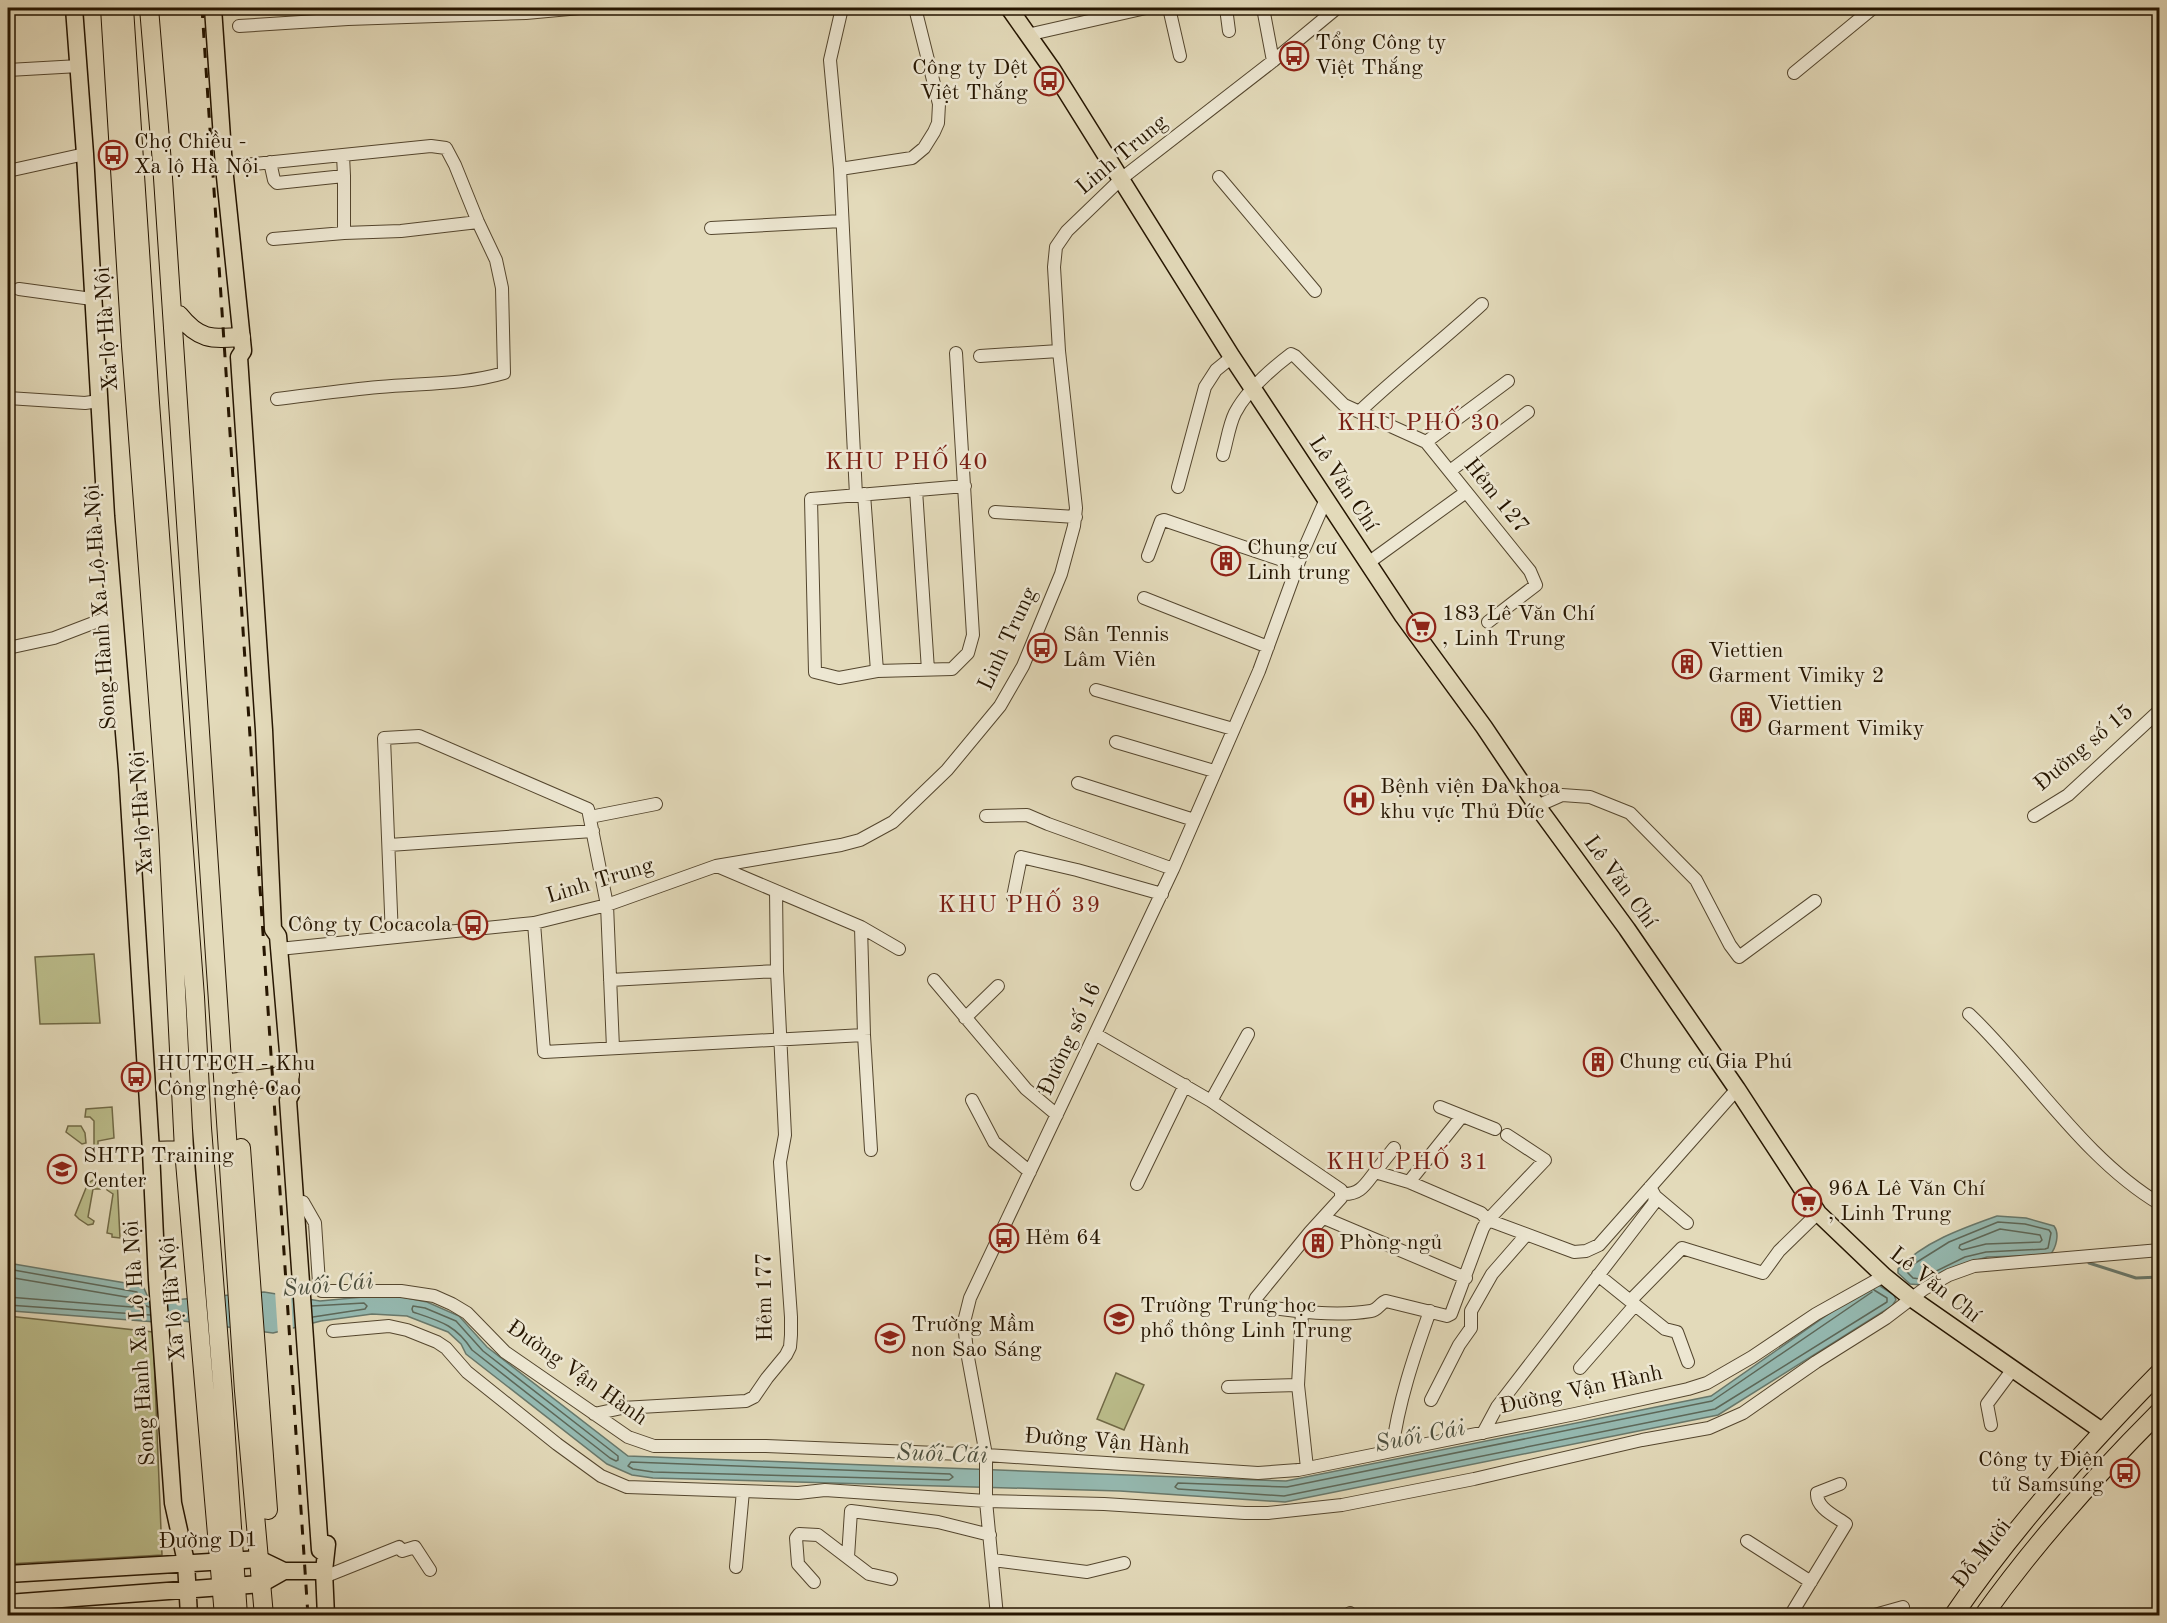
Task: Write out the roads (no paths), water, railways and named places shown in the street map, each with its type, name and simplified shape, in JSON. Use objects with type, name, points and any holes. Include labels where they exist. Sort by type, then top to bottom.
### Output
[{"type":"highway","name":"Xa lộ Hà Nội","points":[[110,8],[131,346],[168,830],[184,1150],[203,1263]]},
{"type":"highway","name":"Xa lộ Hà Nội","points":[[124,8],[150,403],[195,997],[203,1263],[214,1394],[217,1534],[226,1560]]},
{"type":"highway","points":[[150,8],[173,274],[251,1391],[270,1571],[264,1616]]},
{"type":"highway","points":[[162,8],[171,137],[173,274],[179,315],[222,874],[230,1083]]},
{"type":"highway","points":[[162,164],[171,137]]},
{"type":"highway","points":[[179,315],[196,333],[208,338],[242,344]]},
{"type":"highway","points":[[230,1083],[290,1075]]},
{"type":"highway","points":[[156,1150],[184,1150]]},
{"type":"highway","name":"Đỗ Mười","points":[[1953,1616],[1988,1565],[2102,1431],[2160,1372]]},
{"type":"highway","name":"Đỗ Mười","points":[[1965,1616],[2023,1539],[2111,1438],[2160,1389]]},
{"type":"highway","name":"Xa lộ Hà Nội","points":[[214,1394],[231,1504],[226,1560],[228,1587],[224,1616]]},
{"type":"highway","name":"Đỗ Mười","points":[[1983,1616],[2010,1578],[2074,1500],[2160,1411]]},
{"type":"highway","points":[[1998,1616],[2066,1528],[2160,1427]]},
{"type":"highway","points":[[217,1534],[231,1504]]},
{"type":"highway","name":"Xa lộ Hà Nội","points":[[228,1587],[238,1616]]},
{"type":"main road","name":"Song Hành Xa Lộ Hà Nội","points":[[74,8],[83,65],[156,1150],[171,1400],[173,1503],[186,1562],[189,1616]]},
{"type":"main road","name":"Song Hành Xa Lộ Hà Nội","points":[[83,8],[85,154],[92,299],[104,401],[114,615],[156,1150]]},
{"type":"main road","points":[[213,8],[224,167],[242,344],[250,356],[274,729],[283,927],[279,942],[291,1094],[288,1100],[304,1270],[321,1550],[324,1553],[326,1616]]},
{"type":"main road","name":"Lê Văn Chí","points":[[1009,8],[1052,69],[1232,357],[1403,616],[1627,929],[1737,1089],[1818,1214],[1911,1298],[2102,1431]]},
{"type":"main road","points":[[291,1094],[296,1099],[303,1202],[304,1270]]},
{"type":"main road","name":"Đường D1","points":[[8,1574],[226,1560],[270,1571],[324,1574]]},
{"type":"main road","name":"Đường D1","points":[[8,1567],[121,1561],[130,1566]]},
{"type":"main road","name":"Đường D1","points":[[8,1603],[228,1587],[270,1571]]},
{"type":"main road","name":"Đường D1","points":[[8,1609],[118,1601],[137,1594]]},
{"type":"street","points":[[239,26],[348,19],[526,13],[580,8]]},
{"type":"street","points":[[842,8],[830,60],[840,169],[860,495],[877,671]]},
{"type":"street","points":[[840,169],[912,158],[924,148],[934,132],[938,123],[939,104],[915,8]]},
{"type":"street","points":[[1027,35],[1146,8]]},
{"type":"street","points":[[1169,8],[1180,56]]},
{"type":"street","points":[[1226,8],[1229,31]]},
{"type":"street","points":[[1263,8],[1273,61]]},
{"type":"street","name":"Linh Trung","points":[[279,942],[392,937],[534,923],[607,904],[716,866],[860,840],[893,822],[947,770],[1012,687],[1041,625],[1061,574],[1076,517],[1076,500],[1059,351],[1054,267],[1056,247],[1067,231],[1120,179],[1273,61],[1337,8]]},
{"type":"street","points":[[1794,73],[1874,8]]},
{"type":"street","points":[[8,70],[83,65]]},
{"type":"street","points":[[224,167],[431,146],[446,148],[496,260],[502,288],[504,373],[483,379],[444,384],[381,387],[277,399]]},
{"type":"street","points":[[8,171],[85,154]]},
{"type":"street","points":[[343,155],[344,233]]},
{"type":"street","points":[[270,162],[274,180],[277,183],[344,176]]},
{"type":"street","points":[[1219,177],[1315,291]]},
{"type":"street","points":[[711,228],[842,221]]},
{"type":"street","points":[[273,239],[401,231],[478,222]]},
{"type":"street","points":[[19,289],[92,299]]},
{"type":"street","points":[[1359,412],[1482,304]]},
{"type":"street","points":[[980,356],[1059,351]]},
{"type":"street","points":[[956,353],[965,486],[973,635],[968,653],[952,669],[877,671],[839,678],[815,672],[811,499],[965,486]]},
{"type":"street","name":"Hẻm 127","points":[[1253,388],[1279,363],[1293,354],[1344,405],[1426,442],[1530,570],[1536,585],[1488,622]]},
{"type":"street","points":[[1178,487],[1205,387],[1216,370],[1232,357]]},
{"type":"street","points":[[1426,442],[1508,381]]},
{"type":"street","points":[[1223,454],[1235,414],[1253,388]]},
{"type":"street","points":[[8,398],[85,403],[104,401]]},
{"type":"street","points":[[1450,471],[1528,412]]},
{"type":"street","points":[[916,490],[928,670]]},
{"type":"street","points":[[1368,563],[1466,492]]},
{"type":"street","name":"Đường số 16","points":[[998,1616],[986,1496],[986,1460],[964,1322],[970,1298],[1162,894],[1268,646],[1298,565],[1326,499]]},
{"type":"street","points":[[995,512],[1076,517]]},
{"type":"street","points":[[1148,556],[1161,521],[1164,520],[1298,565]]},
{"type":"street","points":[[1144,598],[1268,646]]},
{"type":"street","points":[[8,648],[54,638],[114,615]]},
{"type":"street","points":[[1096,690],[1233,729]]},
{"type":"street","name":"Đường số 15","points":[[2034,816],[2068,795],[2160,710]]},
{"type":"street","points":[[392,937],[384,738],[419,736],[588,809],[607,904],[613,1048]]},
{"type":"street","points":[[1116,742],[1214,771]]},
{"type":"street","points":[[1078,783],[1194,820]]},
{"type":"street","points":[[1537,806],[1562,795],[1590,797],[1630,813],[1696,880],[1730,945],[1739,957],[1815,901]]},
{"type":"street","points":[[590,817],[656,804]]},
{"type":"street","points":[[986,816],[1027,814],[1048,824],[1173,869]]},
{"type":"street","points":[[389,845],[593,831]]},
{"type":"street","points":[[1013,897],[1021,857],[1162,894]]},
{"type":"street","points":[[716,866],[861,927],[899,949]]},
{"type":"street","name":"Hẻm 177","points":[[594,1414],[622,1408],[746,1401],[754,1397],[790,1347],[791,1317],[780,1162],[785,1131],[777,970],[776,891]]},
{"type":"street","points":[[534,923],[544,1052],[864,1035]]},
{"type":"street","points":[[861,927],[864,1035],[871,1150]]},
{"type":"street","points":[[610,980],[777,970]]},
{"type":"street","points":[[934,980],[1026,1089],[1057,1115]]},
{"type":"street","points":[[965,1018],[998,987]]},
{"type":"street","points":[[1969,1014],[2102,1159],[2142,1194],[2160,1204]]},
{"type":"street","points":[[1095,1034],[1211,1101],[1341,1190],[1341,1198],[1280,1267],[1254,1302],[1258,1306],[1302,1312],[1372,1311],[1386,1301],[1447,1316],[1451,1314],[1483,1228],[1545,1160],[1507,1135]]},
{"type":"street","points":[[1211,1101],[1248,1034]]},
{"type":"street","points":[[1137,1184],[1185,1085]]},
{"type":"street","points":[[1375,1172],[1409,1182],[1481,1213],[1488,1220],[1526,1235],[1574,1252],[1586,1251],[1599,1245],[1653,1192],[1737,1089]]},
{"type":"street","points":[[972,1100],[994,1142],[1030,1172]]},
{"type":"street","points":[[1440,1107],[1495,1129]]},
{"type":"street","points":[[1409,1182],[1462,1116]]},
{"type":"street","points":[[1342,1194],[1356,1193],[1361,1189],[1394,1148]]},
{"type":"street","points":[[1653,1192],[1687,1223]]},
{"type":"street","points":[[1483,1433],[1497,1407],[1654,1203],[1653,1192]]},
{"type":"street","name":"Đường Vận Hành","points":[[303,1202],[315,1223],[319,1283],[322,1291],[401,1291],[434,1296],[452,1304],[467,1313],[505,1352],[628,1437],[654,1446],[766,1446],[986,1460],[1258,1473],[1307,1468],[1649,1398],[1707,1383],[1752,1357],[1816,1314],[1884,1276]]},
{"type":"street","points":[[1580,1368],[1682,1248],[1763,1273],[1779,1251],[1818,1214]]},
{"type":"street","points":[[1324,1218],[1466,1278]]},
{"type":"street","points":[[1431,1400],[1459,1345],[1471,1328],[1471,1311],[1492,1274],[1526,1235]]},
{"type":"street","points":[[333,1331],[389,1326],[407,1330],[437,1342],[446,1348],[467,1372],[557,1444],[615,1484],[639,1489],[798,1493],[825,1490],[986,1496],[1269,1513],[1342,1505],[1474,1479],[1621,1444],[1709,1428],[1743,1413],[1816,1362],[1886,1318],[1911,1298],[1949,1275],[1974,1266],[2160,1250]]},
{"type":"street","points":[[1598,1275],[1665,1329],[1677,1332],[1688,1362]]},
{"type":"street","points":[[1392,1451],[1401,1404],[1430,1311]]},
{"type":"street","points":[[1302,1312],[1298,1385],[1307,1468]]},
{"type":"street","points":[[1991,1425],[1987,1404],[2013,1369]]},
{"type":"street","points":[[1228,1387],[1298,1385]]},
{"type":"street","points":[[1790,1616],[1846,1524],[1823,1508],[1817,1499],[1817,1493],[1840,1484]]},
{"type":"street","points":[[736,1566],[743,1491]]},
{"type":"street","points":[[848,1557],[851,1511],[938,1522],[990,1535]]},
{"type":"street","points":[[814,1582],[804,1574],[798,1564],[796,1538],[799,1534],[818,1535],[869,1574],[891,1579]]},
{"type":"street","points":[[1747,1542],[1811,1582]]},
{"type":"street","points":[[324,1574],[399,1547],[402,1551],[416,1547],[430,1570]]},
{"type":"street","points":[[993,1560],[1087,1572],[1124,1563]]},
{"type":"street","points":[[1871,1616],[1903,1607]]},
{"type":"water","points":[[1997,1216],[2026,1218],[2054,1226],[2057,1237],[2050,1255],[1987,1257],[1967,1263],[1922,1285],[1910,1284],[1898,1273],[1898,1269],[1908,1259],[1931,1244],[1957,1231]]},
{"type":"water","points":[[8,1263],[143,1286],[150,1302],[264,1292],[320,1301],[397,1296],[427,1302],[459,1316],[487,1347],[628,1456],[1286,1481],[1711,1396],[1870,1285],[1877,1284],[1894,1295],[1896,1300],[1892,1306],[1718,1415],[1285,1502],[1120,1491],[653,1478],[632,1475],[607,1464],[466,1354],[461,1344],[448,1332],[407,1316],[372,1314],[321,1321],[273,1333],[183,1321],[156,1322],[12,1311],[8,1310]]},
{"type":"waterway","name":"Suối Cái","points":[[2089,1263],[2136,1278],[2160,1277]]},
{"type":"railway","points":[[202,8],[308,1616]]},
{"type":"place","name":"Tổng Công ty Việt Thắng","points":[[1294,56]]},
{"type":"place","name":"Công ty Dệt Việt Thắng","points":[[1049,81]]},
{"type":"place","name":"Chợ Chiều - Xa lộ Hà Nội","points":[[113,155]]},
{"type":"place","name":"Chung cư Linh trung","points":[[1226,561]]},
{"type":"place","name":"183 Lê Văn Chí , Linh Trung","points":[[1421,627]]},
{"type":"place","name":"Sân Tennis Lâm Viên","points":[[1042,648]]},
{"type":"place","name":"Viettien Garment Vimiky 2","points":[[1687,664]]},
{"type":"place","name":"Viettien Garment Vimiky","points":[[1746,717]]},
{"type":"place","name":"Bệnh viện Đa khoa khu vực Thủ Đức","points":[[1359,800]]},
{"type":"place","name":"Công ty Cocacola","points":[[473,925]]},
{"type":"place","name":"Chung cư Gia Phú","points":[[1598,1062]]},
{"type":"place","name":"HUTECH - Khu Công nghệ Cao","points":[[136,1077]]},
{"type":"place","name":"SHTP Training Center","points":[[62,1169]]},
{"type":"place","name":"96A Lê Văn Chí , Linh Trung","points":[[1807,1202]]},
{"type":"place","name":"Hẻm 64","points":[[1004,1238]]},
{"type":"place","name":"Phòng ngủ","points":[[1318,1243]]},
{"type":"place","name":"Trường Trung học phổ thông Linh Trung","points":[[1119,1319]]},
{"type":"place","name":"Trường Mầm non Sao Sáng","points":[[890,1338]]},
{"type":"place","name":"Công ty Điện tử Samsung","points":[[2125,1473]]},
{"type":"district","name":"KHU PHỐ 30","points":[[1419,424]]},
{"type":"district","name":"KHU PHỐ 40","points":[[907,463]]},
{"type":"district","name":"KHU PHỐ 39","points":[[1020,906]]},
{"type":"district","name":"KHU PHỐ 31","points":[[1408,1163]]}]
